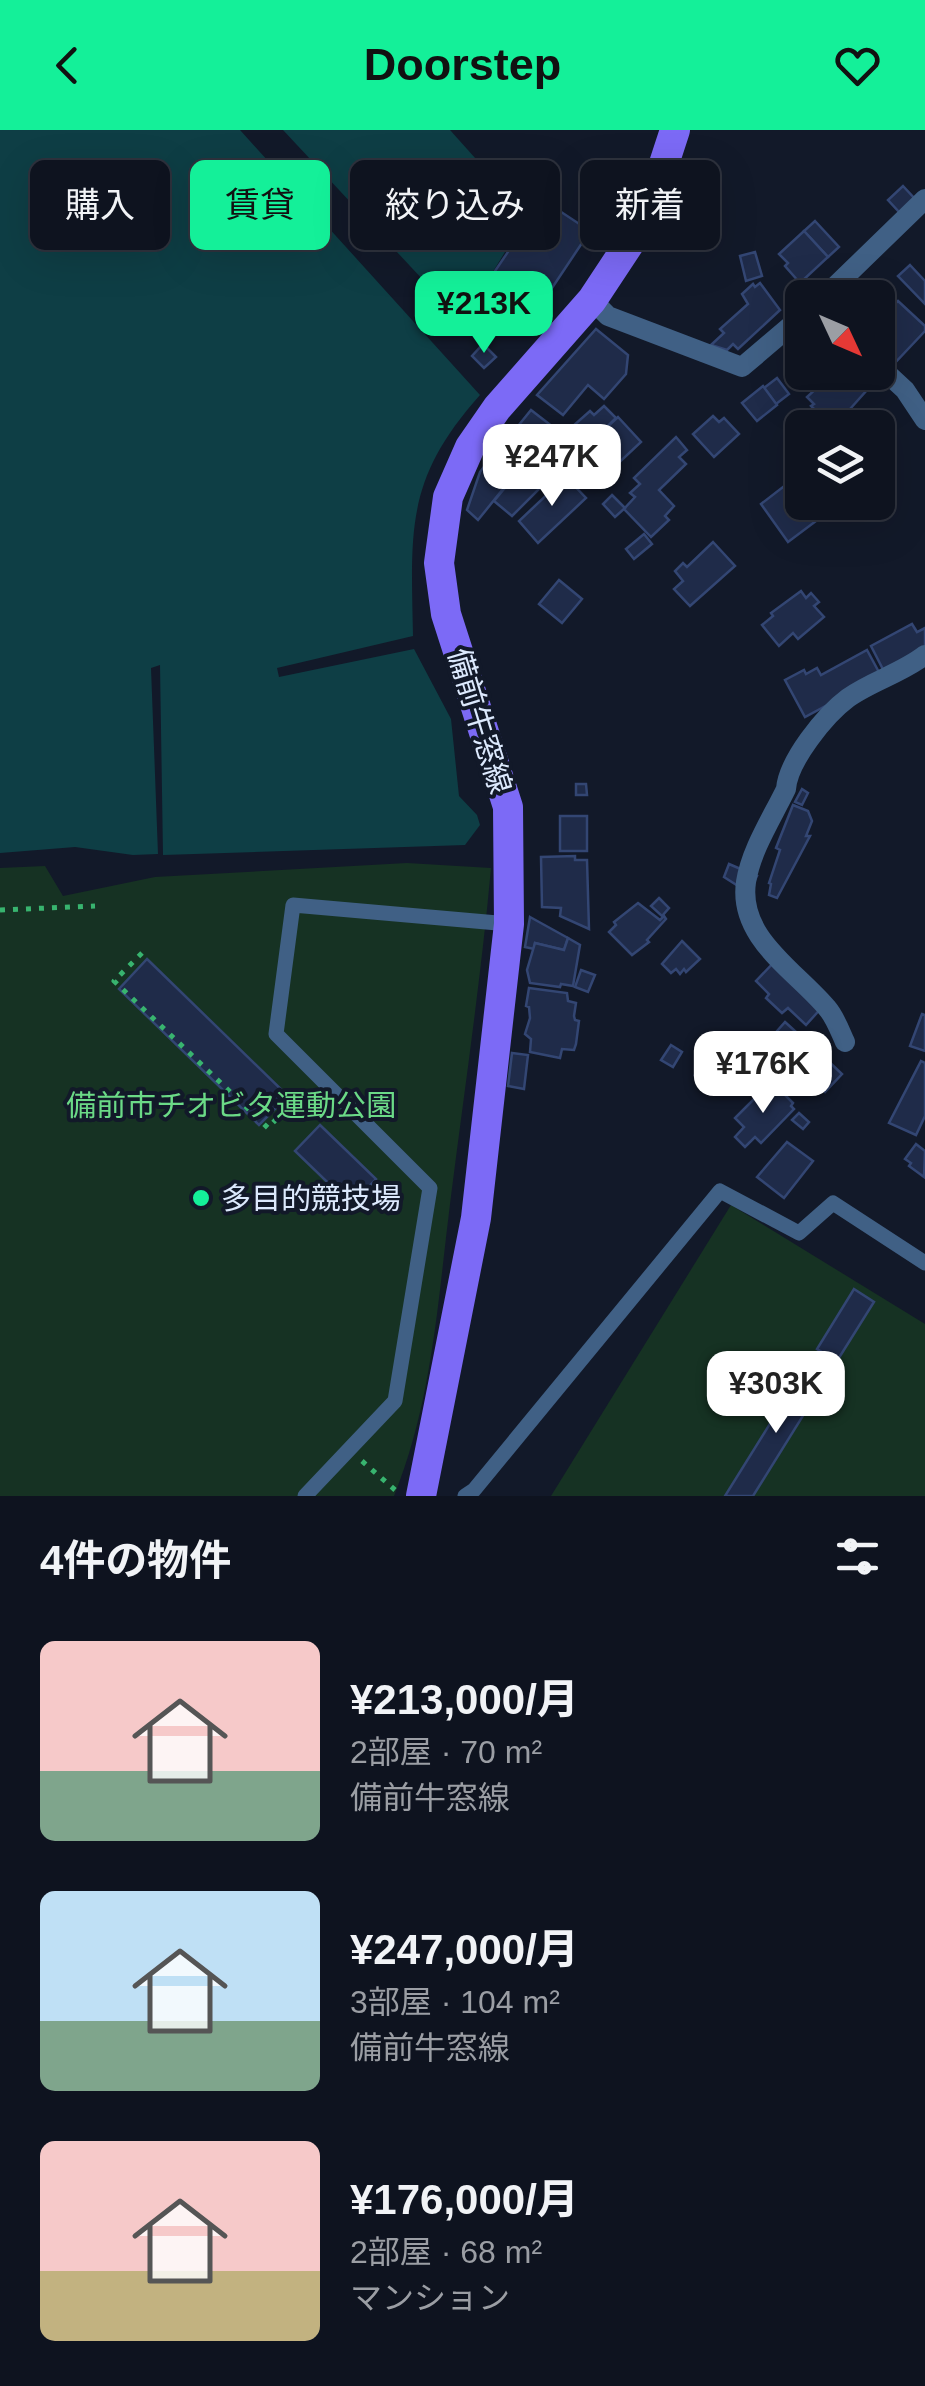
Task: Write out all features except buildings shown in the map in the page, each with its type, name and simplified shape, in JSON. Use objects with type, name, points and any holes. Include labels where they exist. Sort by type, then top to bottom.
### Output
[{"type":"main road","name":"備前牛窓線","points":[[421,1496],[476,1218],[509,924],[508,808],[446,614],[439,563],[448,498],[470,447],[497,408],[592,300],[628,244],[660,179],[675,130]]},
{"type":"street","points":[[841,280],[925,199]]},
{"type":"street","points":[[592,300],[608,316],[742,368],[785,331]]},
{"type":"street","points":[[895,381],[925,420]]},
{"type":"street","points":[[845,1042],[830,1011],[755,933],[747,915],[746,883],[755,853],[786,789],[786,778],[812,735],[848,698],[925,655]]},
{"type":"lane","points":[[305,1496],[395,1400],[430,1188],[276,1034],[293,905],[509,924]]},
{"type":"lane","points":[[465,1496],[474,1490],[720,1191],[799,1232],[833,1202],[925,1263]]},
{"type":"path","points":[[0,910],[95,906]]},
{"type":"path","points":[[142,953],[114,981],[268,1128],[297,1098]]},
{"type":"path","points":[[365,1464],[388,1488]]},
{"type":"green space","name":"備前市チオビタ運動公園","points":[[407,863],[491,868],[432,1348],[418,1423],[394,1496],[0,1496],[0,868],[45,866],[63,896],[155,877]]},
{"type":"green space","points":[[731,1205],[925,1324],[925,1496],[551,1496]]},
{"type":"shaded area","points":[[0,130],[240,130],[267,160],[190,160],[190,250],[330,250],[330,229],[480,395],[456,425],[425,480],[414,535],[413,636],[277,668],[279,677],[414,649],[451,719],[459,796],[477,815],[480,825],[465,845],[163,855],[160,665],[151,668],[158,854],[133,855],[75,847],[0,853]]},
{"type":"shaded area","points":[[283,130],[450,130],[477,160],[350,160],[350,202],[330,180],[330,160],[311,160]]},
{"type":"shaded area","points":[[395,250],[506,250],[494,270],[453,312]]},
{"type":"place","name":"多目的競技場","points":[[201,1198]]}]
